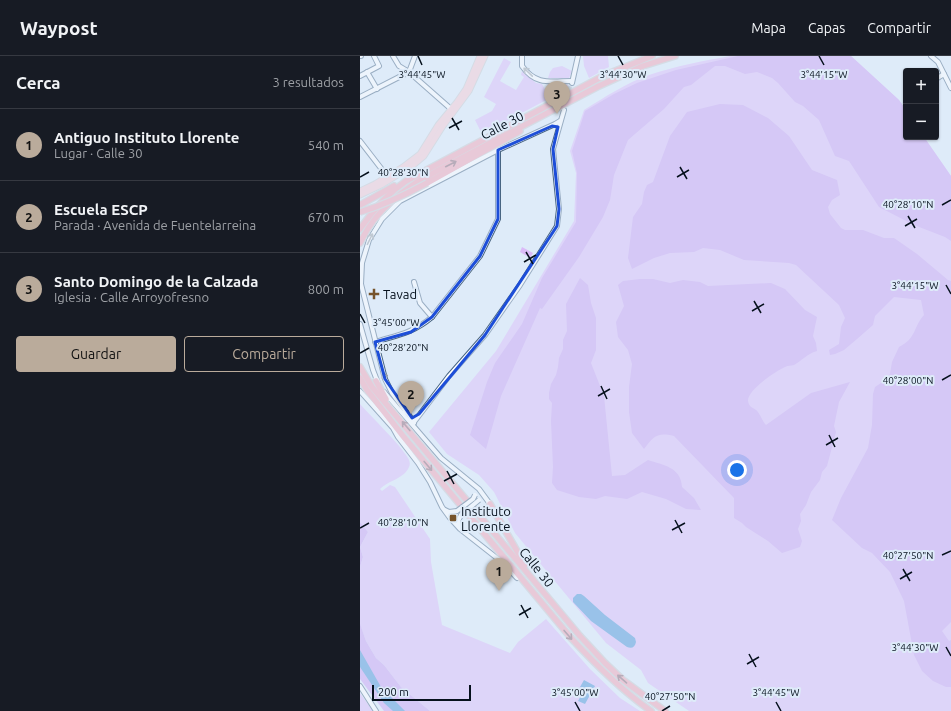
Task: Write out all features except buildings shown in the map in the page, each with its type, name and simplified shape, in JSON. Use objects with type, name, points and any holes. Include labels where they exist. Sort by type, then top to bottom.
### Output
[{"type":"highway","name":"Calle 30","points":[[360,229],[373,210],[396,188],[406,181],[603,76],[652,56]]},
{"type":"highway","name":"Calle 30","points":[[360,243],[365,231],[379,213],[417,182],[564,107],[625,73],[675,56]]},
{"type":"highway","points":[[360,212],[376,208],[396,199],[490,149],[564,107]]},
{"type":"highway","points":[[360,205],[406,181]]},
{"type":"highway","name":"Calle 30","points":[[360,367],[372,387],[390,406],[549,600],[605,663],[623,680],[665,711]]},
{"type":"highway","name":"Calle 30","points":[[360,378],[367,390],[403,436],[571,638],[619,687],[651,711]]},
{"type":"highway","points":[[376,381],[390,406]]},
{"type":"highway","points":[[393,428],[403,436]]},
{"type":"highway","points":[[490,504],[523,562],[543,587],[549,600]]},
{"type":"highway","points":[[518,578],[528,587]]},
{"type":"main road","points":[[360,191],[413,160],[420,154],[438,125],[462,96],[480,56]]},
{"type":"main road","points":[[360,195],[388,181],[412,166],[424,156],[443,126],[469,91],[485,56]]},
{"type":"street","points":[[360,76],[378,66],[374,56]]},
{"type":"street","points":[[393,56],[400,66],[409,72],[451,109]]},
{"type":"street","points":[[360,97],[409,72],[415,56]]},
{"type":"street","points":[[522,56],[522,66],[536,79],[542,82],[572,82],[578,56]]},
{"type":"street","points":[[931,56],[938,62],[951,88]]},
{"type":"street","points":[[367,72],[377,89]]},
{"type":"street","points":[[939,77],[944,74]]},
{"type":"street","points":[[413,420],[485,335],[557,226],[559,209],[553,149],[564,107]]},
{"type":"street","points":[[416,429],[413,420],[392,393],[385,379],[375,342],[361,284],[362,263],[369,240],[382,219],[400,201],[498,150],[560,121]]},
{"type":"street","points":[[552,126],[558,127]]},
{"type":"street","points":[[360,141],[362,146],[387,176]]},
{"type":"street","points":[[375,342],[411,332],[425,324],[480,256],[498,219],[498,150]]},
{"type":"street","points":[[414,282],[420,303],[432,317]]},
{"type":"street","points":[[360,324],[376,381],[441,458],[470,480],[490,504]]},
{"type":"street","points":[[360,391],[393,428],[418,463],[429,480],[442,507],[450,518],[460,529],[502,562],[518,578]]},
{"type":"street","points":[[389,398],[406,412]]},
{"type":"street","points":[[442,507],[449,512],[457,511],[473,499],[476,490],[470,480]]},
{"type":"street","points":[[460,529],[458,521],[461,515],[479,500],[484,500],[490,504]]},
{"type":"street","points":[[360,686],[376,711]]},
{"type":"highlighted area","points":[[552,126],[558,127],[553,149],[559,209],[557,226],[485,335],[419,414],[412,418],[385,379],[375,342],[411,332],[432,317],[480,256],[498,219],[498,150]]},
{"type":"shaded area","points":[[583,56],[608,56],[609,67],[589,78],[584,66]]},
{"type":"shaded area","points":[[730,56],[851,56],[899,100],[903,106],[903,140],[926,140],[951,176],[951,711],[689,711],[648,683],[641,670],[606,643],[515,533],[494,492],[479,475],[447,454],[429,432],[496,351],[574,221],[576,173],[570,151],[584,110],[640,78],[679,66]]},
{"type":"shaded area","points":[[738,56],[851,56],[899,100],[903,106],[903,140],[926,140],[951,176],[951,241],[945,237],[914,225],[879,207],[849,161],[835,156],[819,120],[803,106],[795,102],[772,78],[757,72],[745,74],[725,66],[715,66],[691,85],[684,87],[664,109],[628,140],[614,175],[610,200],[603,217],[579,257],[542,309],[540,308],[501,396],[486,449],[470,435],[487,382],[495,363],[522,324],[542,278],[576,222],[577,173],[572,151],[585,111],[614,94],[637,83],[676,70]]},
{"type":"shaded area","points":[[504,58],[511,62],[500,81],[516,90],[524,77],[521,75],[522,71],[536,83],[542,84],[546,91],[557,88],[562,84],[568,85],[567,89],[482,134],[475,120],[492,111],[496,104],[484,97]]},
{"type":"shaded area","points":[[562,66],[572,71],[569,78],[548,78],[553,68]]},
{"type":"shaded area","points":[[720,104],[743,105],[768,118],[789,136],[812,170],[837,180],[840,195],[832,200],[828,207],[830,214],[841,228],[845,230],[863,230],[884,238],[894,238],[951,281],[951,622],[942,631],[949,641],[951,640],[951,687],[946,687],[933,681],[922,671],[914,655],[904,601],[890,572],[872,553],[862,548],[832,520],[841,498],[868,448],[872,425],[873,394],[875,387],[884,381],[890,374],[892,362],[899,347],[909,340],[924,315],[921,300],[894,297],[875,316],[873,325],[844,350],[830,355],[829,350],[839,344],[841,327],[845,318],[839,305],[796,265],[789,263],[744,260],[720,250],[703,248],[694,252],[670,253],[654,258],[632,269],[628,258],[633,217],[642,204],[647,185],[653,182],[670,136],[687,112]]},
{"type":"shaded area","points":[[522,247],[533,253],[530,258],[520,252]]},
{"type":"shaded area","points":[[580,278],[588,285],[591,303],[596,318],[596,350],[591,363],[604,396],[612,476],[625,475],[648,460],[665,465],[675,471],[681,480],[682,487],[694,498],[701,510],[686,509],[666,499],[642,492],[627,499],[605,496],[596,499],[579,497],[557,490],[552,483],[552,403],[549,399],[549,393],[551,384],[556,375],[559,358],[563,349],[563,340],[567,331],[566,304]]},
{"type":"shaded area","points":[[653,279],[670,283],[683,280],[700,282],[708,286],[771,283],[785,289],[805,310],[817,317],[813,336],[817,351],[794,365],[786,366],[775,372],[757,386],[749,397],[748,401],[750,406],[757,411],[766,425],[811,393],[850,382],[839,402],[834,426],[836,432],[827,466],[822,472],[820,480],[811,492],[806,505],[800,514],[801,521],[798,529],[802,541],[800,547],[782,553],[768,541],[734,518],[734,498],[674,436],[656,436],[644,449],[632,433],[629,412],[629,387],[632,364],[628,350],[618,337],[616,322],[624,306],[618,285],[623,281]]},
{"type":"shaded area","points":[[360,404],[395,442],[409,461],[409,467],[404,474],[380,489],[382,491],[390,485],[395,487],[430,539],[431,562],[442,625],[510,653],[518,642],[546,619],[590,669],[620,698],[640,711],[430,711],[401,687],[384,665],[376,658],[366,641],[360,625],[360,567],[363,557],[360,547],[368,532],[360,522]]},
{"type":"shaded area","points":[[360,522],[368,532],[360,547]]},
{"type":"shaded area","points":[[360,547],[363,557],[360,567]]},
{"type":"shaded area","points":[[360,624],[366,641],[376,658],[384,665],[401,687],[430,711],[384,711],[360,679]]},
{"type":"shaded area","points":[[360,693],[373,711],[360,711]]},
{"type":"water","points":[[577,594],[584,596],[605,615],[635,638],[636,642],[634,646],[632,648],[627,647],[591,621],[573,602],[573,598]]},
{"type":"water","points":[[360,650],[381,687],[405,711],[393,711],[384,703],[360,667]]},
{"type":"water","points":[[584,680],[595,686],[585,704],[578,701],[584,690],[580,687]]},
{"type":"tunnel","points":[[568,96],[571,83]]},
{"type":"place","name":"Santo Domingo de la Calzada","points":[[557,114]]},
{"type":"place","name":"Tavad","points":[[374,294]]},
{"type":"place","name":"Escuela ESCP","points":[[411,414]]},
{"type":"place","name":"Instituto Llorente","points":[[453,518]]},
{"type":"place","name":"Antiguo Instituto Llorente","points":[[499,591]]}]
